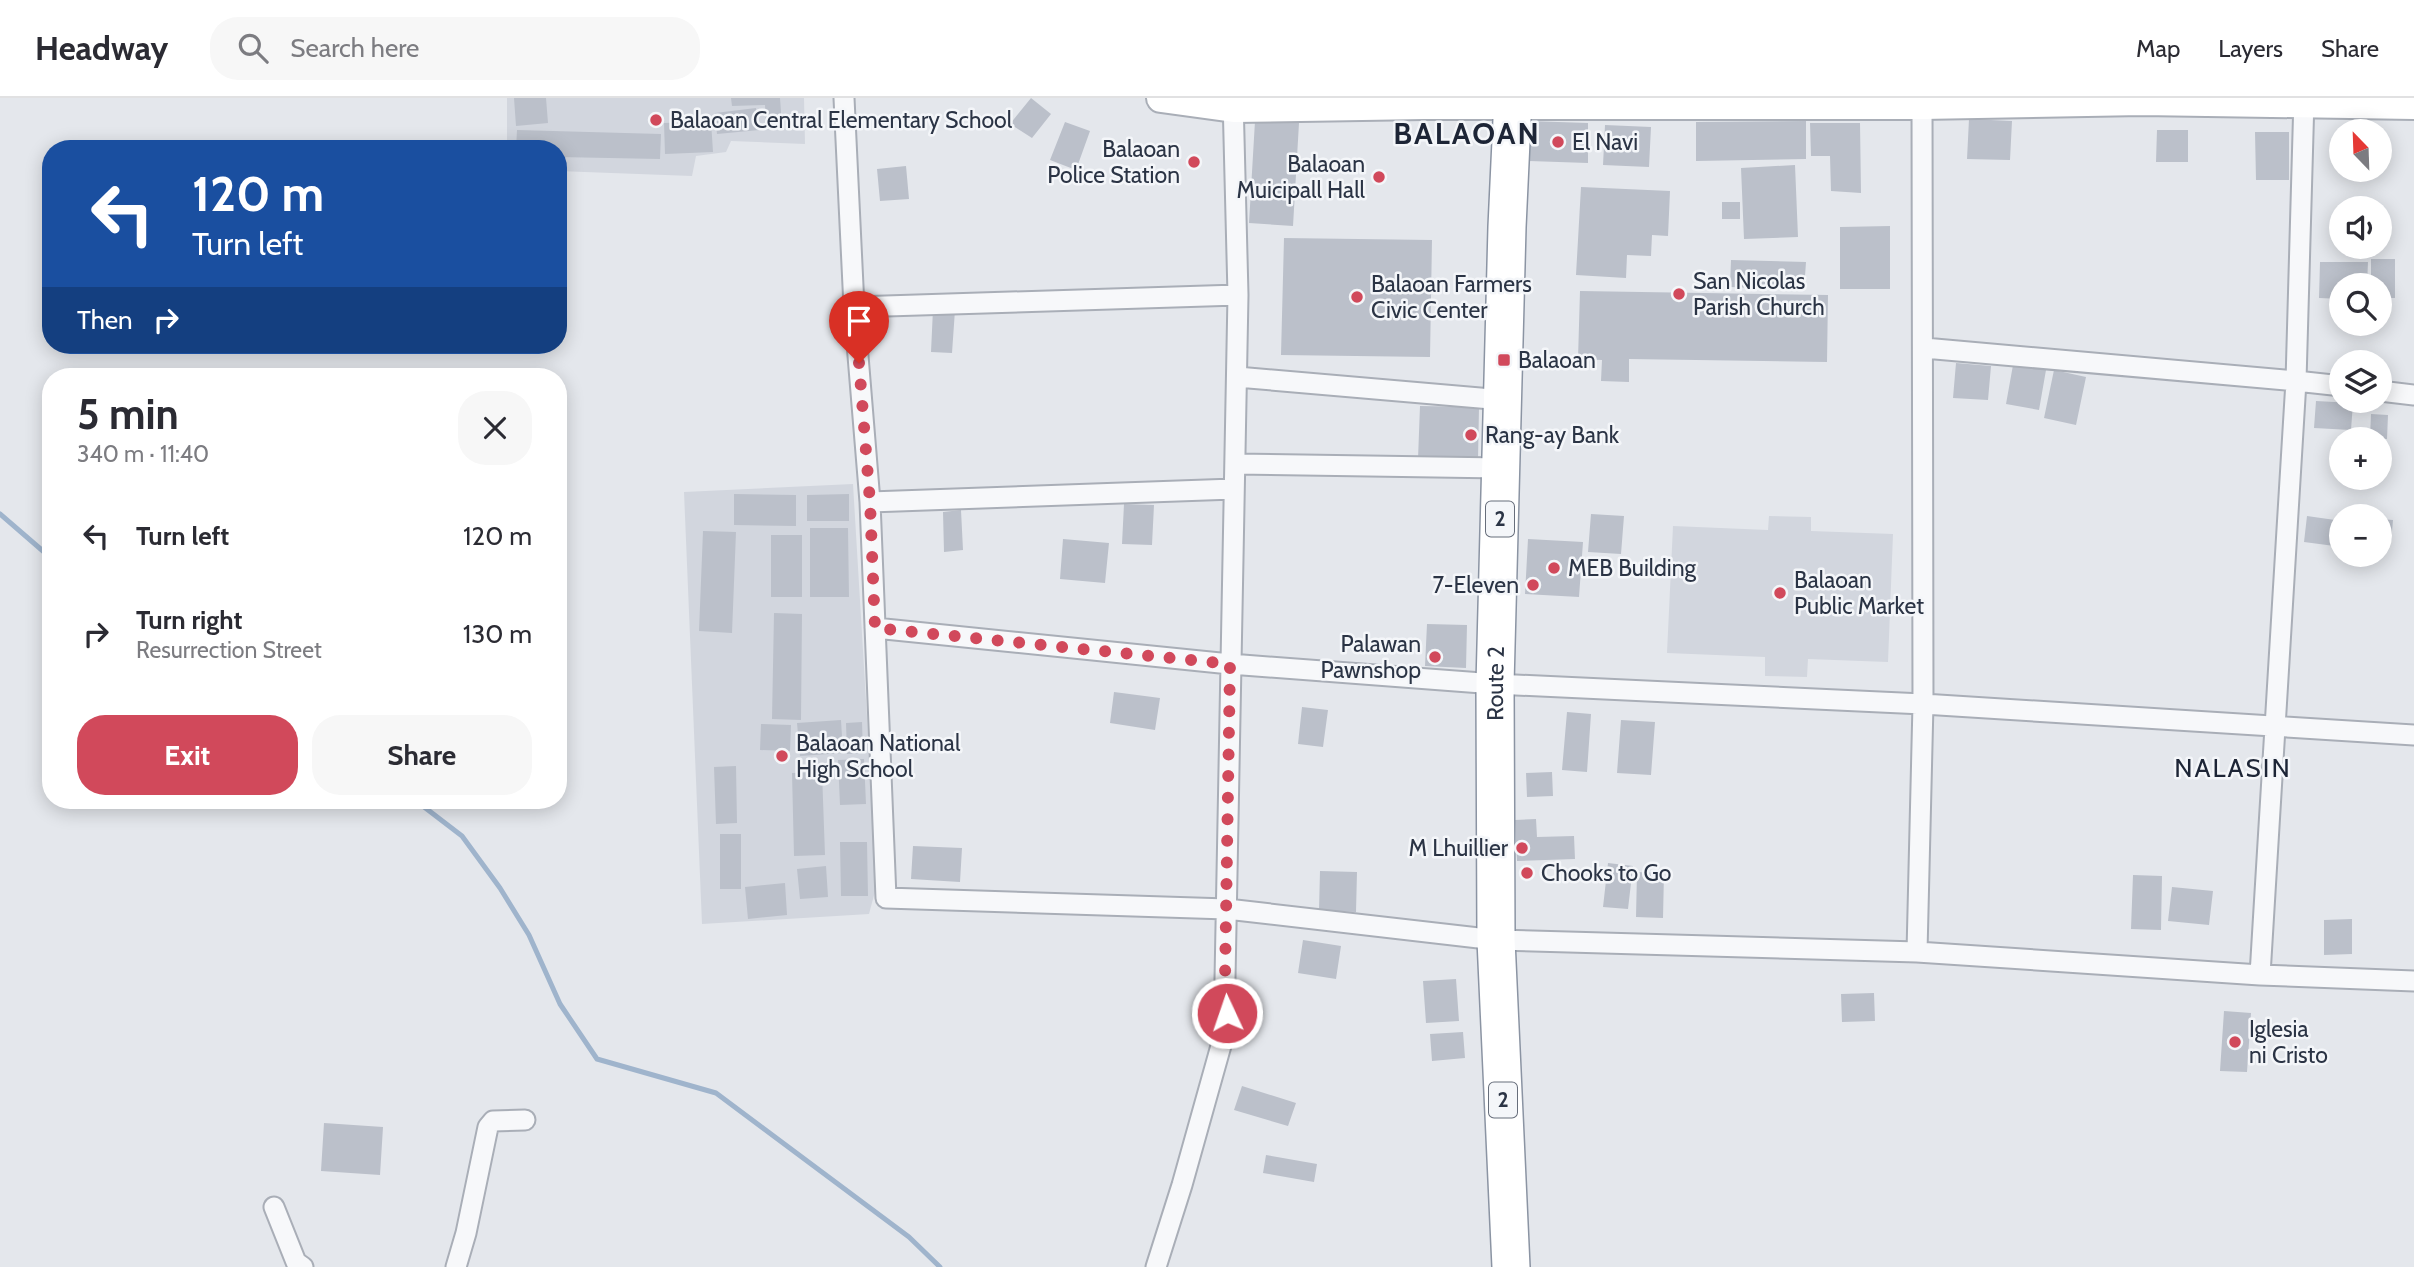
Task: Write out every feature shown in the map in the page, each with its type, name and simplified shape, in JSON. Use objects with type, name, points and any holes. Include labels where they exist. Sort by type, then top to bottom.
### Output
[{"type":"highway","name":"Route 2","points":[[1511,1264],[1496,940],[1495,684],[1507,226],[1513,102]]},
{"type":"main road","points":[[1161,98],[1234,103],[2304,100],[2414,104]]},
{"type":"street","points":[[844,98],[854,307],[870,502],[886,898],[1227,909],[1496,940],[1917,952],[2260,975],[2414,981]]},
{"type":"street","points":[[2260,975],[2296,381],[2304,100]]},
{"type":"street","points":[[1917,952],[1923,704],[1922,102]]},
{"type":"street","points":[[1156,1267],[1224,1035],[1227,1013],[1225,979],[1238,295],[1234,103]]},
{"type":"street","points":[[854,307],[1238,295]]},
{"type":"street","points":[[1924,348],[2329,385]]},
{"type":"street","points":[[1237,377],[1503,400]]},
{"type":"street","points":[[2392,392],[2414,395]]},
{"type":"street","points":[[1236,464],[1501,468]]},
{"type":"street","points":[[870,502],[1234,489]]},
{"type":"street","points":[[875,628],[1230,664],[1495,684],[1923,704],[2414,735]]},
{"type":"street","points":[[456,1267],[466,1233],[488,1126],[499,1119],[525,1120]]},
{"type":"street","points":[[274,1208],[296,1262],[303,1267]]},
{"type":"shaded area","name":"Balaoan Central Elementary School","points":[[507,98],[804,98],[805,144],[731,141],[726,152],[696,156],[692,176],[567,171],[567,140],[507,140]]},
{"type":"shaded area","name":"Balaoan National High School","points":[[853,484],[877,884],[869,914],[702,924],[684,492]]},
{"type":"shaded area","name":"Balaoan Public Market","points":[[1769,516],[1811,517],[1811,531],[1893,534],[1888,662],[1808,659],[1807,677],[1765,676],[1765,657],[1667,653],[1673,526],[1768,530]]},
{"type":"building","points":[[514,98],[546,98],[548,123],[516,126]]},
{"type":"building","points":[[731,98],[780,98],[782,126],[766,130],[765,105],[732,106]]},
{"type":"building","points":[[1031,98],[1051,114],[1032,138],[1010,124]]},
{"type":"building","points":[[756,108],[759,130],[717,134],[715,113]]},
{"type":"building","points":[[1969,119],[2012,121],[2010,160],[1967,159]]},
{"type":"building","points":[[711,121],[713,152],[665,154],[664,123]]},
{"type":"building","points":[[1255,121],[1299,123],[1293,226],[1249,223]]},
{"type":"building","name":"El Navi","points":[[1528,121],[1588,123],[1588,163],[1529,161]]},
{"type":"building","points":[[1806,121],[1806,159],[1696,161],[1696,122]]},
{"type":"building","points":[[1065,122],[1090,131],[1076,170],[1050,160]]},
{"type":"building","points":[[1810,123],[1860,123],[1861,193],[1831,191],[1830,156],[1811,156]]},
{"type":"building","points":[[1605,125],[1651,127],[1649,167],[1603,165]]},
{"type":"building","points":[[517,130],[661,134],[660,159],[567,157],[567,140],[516,140]]},
{"type":"building","points":[[2157,130],[2188,130],[2188,162],[2156,162]]},
{"type":"building","points":[[2255,132],[2289,132],[2289,180],[2256,180]]},
{"type":"building","points":[[1795,165],[1798,237],[1744,239],[1741,168]]},
{"type":"building","points":[[906,166],[909,199],[880,201],[877,169]]},
{"type":"building","points":[[1581,187],[1670,191],[1668,236],[1652,235],[1651,256],[1627,255],[1626,278],[1576,275]]},
{"type":"building","points":[[1722,202],[1740,202],[1740,219],[1722,219]]},
{"type":"building","points":[[1890,226],[1890,289],[1840,289],[1840,227]]},
{"type":"building","name":"Balaoan Farmers Civic Center","points":[[1284,238],[1432,240],[1430,357],[1281,355]]},
{"type":"building","points":[[2371,259],[2395,259],[2395,298],[2392,298],[2392,273],[2371,273]]},
{"type":"building","points":[[1731,260],[1806,262],[1804,290],[1730,287]]},
{"type":"building","points":[[2320,262],[2368,262],[2368,273],[2329,273],[2329,298],[2319,298]]},
{"type":"building","points":[[1580,291],[1828,295],[1827,362],[1629,359],[1629,382],[1601,381],[1602,360],[1578,359]]},
{"type":"building","points":[[933,309],[955,310],[952,353],[931,352]]},
{"type":"building","points":[[1956,363],[1991,366],[1988,400],[1953,398]]},
{"type":"building","points":[[2013,365],[2046,370],[2039,410],[2006,404]]},
{"type":"building","points":[[2054,370],[2086,377],[2076,425],[2044,418]]},
{"type":"building","points":[[2316,401],[2329,402],[2329,413],[2352,413],[2351,427],[2314,428]]},
{"type":"building","points":[[1420,406],[1479,407],[1478,460],[1418,459]]},
{"type":"building","points":[[2371,414],[2388,415],[2388,427],[2370,427]]},
{"type":"building","points":[[734,494],[796,495],[796,526],[734,525]]},
{"type":"building","points":[[849,494],[849,521],[807,521],[807,495]]},
{"type":"building","points":[[1124,504],[1154,505],[1152,545],[1122,544]]},
{"type":"building","points":[[961,510],[963,550],[944,552],[943,512]]},
{"type":"building","points":[[1591,514],[1624,516],[1621,554],[1588,552]]},
{"type":"building","points":[[2307,516],[2329,519],[2329,545],[2304,542]]},
{"type":"building","points":[[810,528],[848,528],[849,597],[810,597]]},
{"type":"building","points":[[703,531],[736,532],[732,633],[699,631]]},
{"type":"building","points":[[771,535],[802,535],[802,597],[771,597]]},
{"type":"building","points":[[1063,539],[1109,543],[1105,583],[1060,579]]},
{"type":"building","name":"MEB Building","points":[[1528,539],[1583,542],[1579,597],[1525,594]]},
{"type":"building","points":[[774,613],[802,614],[801,720],[772,719]]},
{"type":"building","points":[[1427,624],[1467,625],[1466,668],[1425,666]]},
{"type":"building","points":[[1114,692],[1160,698],[1155,730],[1110,723]]},
{"type":"building","points":[[1302,707],[1328,710],[1323,747],[1298,744]]},
{"type":"building","points":[[1567,712],[1591,714],[1587,772],[1562,770]]},
{"type":"building","points":[[841,720],[843,753],[800,756],[797,723]]},
{"type":"building","points":[[1621,720],[1655,722],[1651,775],[1617,773]]},
{"type":"building","points":[[862,722],[863,753],[847,754],[846,723]]},
{"type":"building","points":[[761,724],[791,725],[790,751],[760,750]]},
{"type":"building","points":[[864,759],[866,804],[840,805],[838,760]]},
{"type":"building","points":[[736,766],[737,823],[716,824],[714,767]]},
{"type":"building","points":[[822,772],[825,855],[794,856],[792,773]]},
{"type":"building","points":[[1552,772],[1553,796],[1527,797],[1526,773]]},
{"type":"building","points":[[1536,819],[1537,837],[1574,836],[1575,859],[1517,861],[1515,820]]},
{"type":"building","points":[[720,834],[741,834],[741,889],[720,889]]},
{"type":"building","points":[[840,842],[867,842],[868,896],[841,896]]},
{"type":"building","points":[[913,846],[962,848],[960,882],[911,879]]},
{"type":"building","points":[[1608,863],[1633,866],[1628,909],[1603,907]]},
{"type":"building","points":[[826,866],[828,897],[800,899],[797,869]]},
{"type":"building","points":[[1320,871],[1357,872],[1356,912],[1319,911]]},
{"type":"building","points":[[1637,872],[1664,873],[1663,918],[1636,917]]},
{"type":"building","points":[[2133,875],[2162,876],[2161,930],[2131,929]]},
{"type":"building","points":[[785,883],[787,915],[748,919],[745,887]]},
{"type":"building","points":[[2172,887],[2213,891],[2209,925],[2168,921]]},
{"type":"building","points":[[2352,919],[2352,954],[2324,955],[2324,920]]},
{"type":"building","points":[[1303,940],[1341,946],[1336,979],[1298,973]]},
{"type":"building","points":[[1456,979],[1459,1021],[1426,1023],[1423,981]]},
{"type":"building","points":[[1874,993],[1875,1021],[1842,1022],[1841,994]]},
{"type":"building","name":"Iglesia ni Cristo","points":[[2224,1011],[2251,1013],[2247,1072],[2220,1071]]},
{"type":"building","points":[[1463,1032],[1465,1058],[1432,1061],[1430,1034]]},
{"type":"building","points":[[1242,1086],[1296,1103],[1288,1126],[1234,1110]]},
{"type":"building","points":[[324,1123],[383,1127],[380,1175],[321,1171]]},
{"type":"building","points":[[1266,1155],[1317,1164],[1314,1182],[1263,1173]]},
{"type":"waterway","points":[[0,514],[42,550]]},
{"type":"waterway","points":[[427,809],[462,836],[500,888],[529,935],[560,1004],[597,1059],[716,1093],[909,1237],[940,1267]]},
{"type":"place","name":"Balaoan Central Elementary School","points":[[656,120]]},
{"type":"place","name":"El Navi","points":[[1558,142]]},
{"type":"place","name":"Balaoan Police Station","points":[[1194,162]]},
{"type":"place","name":"Balaoan Muicipall Hall","points":[[1379,177]]},
{"type":"place","name":"San Nicolas Parish Church","points":[[1679,294]]},
{"type":"place","name":"Balaoan Farmers Civic Center","points":[[1357,297]]},
{"type":"place","name":"Balaoan","points":[[1504,360]]},
{"type":"place","name":"Rang-ay Bank","points":[[1471,435]]},
{"type":"place","name":"MEB Building","points":[[1554,568]]},
{"type":"place","name":"7-Eleven","points":[[1533,585]]},
{"type":"place","name":"Balaoan Public Market","points":[[1780,593]]},
{"type":"place","name":"Palawan Pawnshop","points":[[1435,657]]},
{"type":"place","name":"Balaoan National High School","points":[[782,756]]},
{"type":"place","name":"M Lhuillier","points":[[1522,848]]},
{"type":"place","name":"Chooks to Go","points":[[1527,873]]},
{"type":"place","name":"Iglesia ni Cristo","points":[[2235,1042]]},
{"type":"district","name":"BALAOAN","points":[[1467,134]]},
{"type":"district","name":"NALASIN","points":[[2233,768]]},
{"type":"route","points":[[859,363],[870,502],[875,628],[1230,664],[1225,979],[1227,1013]]}]
